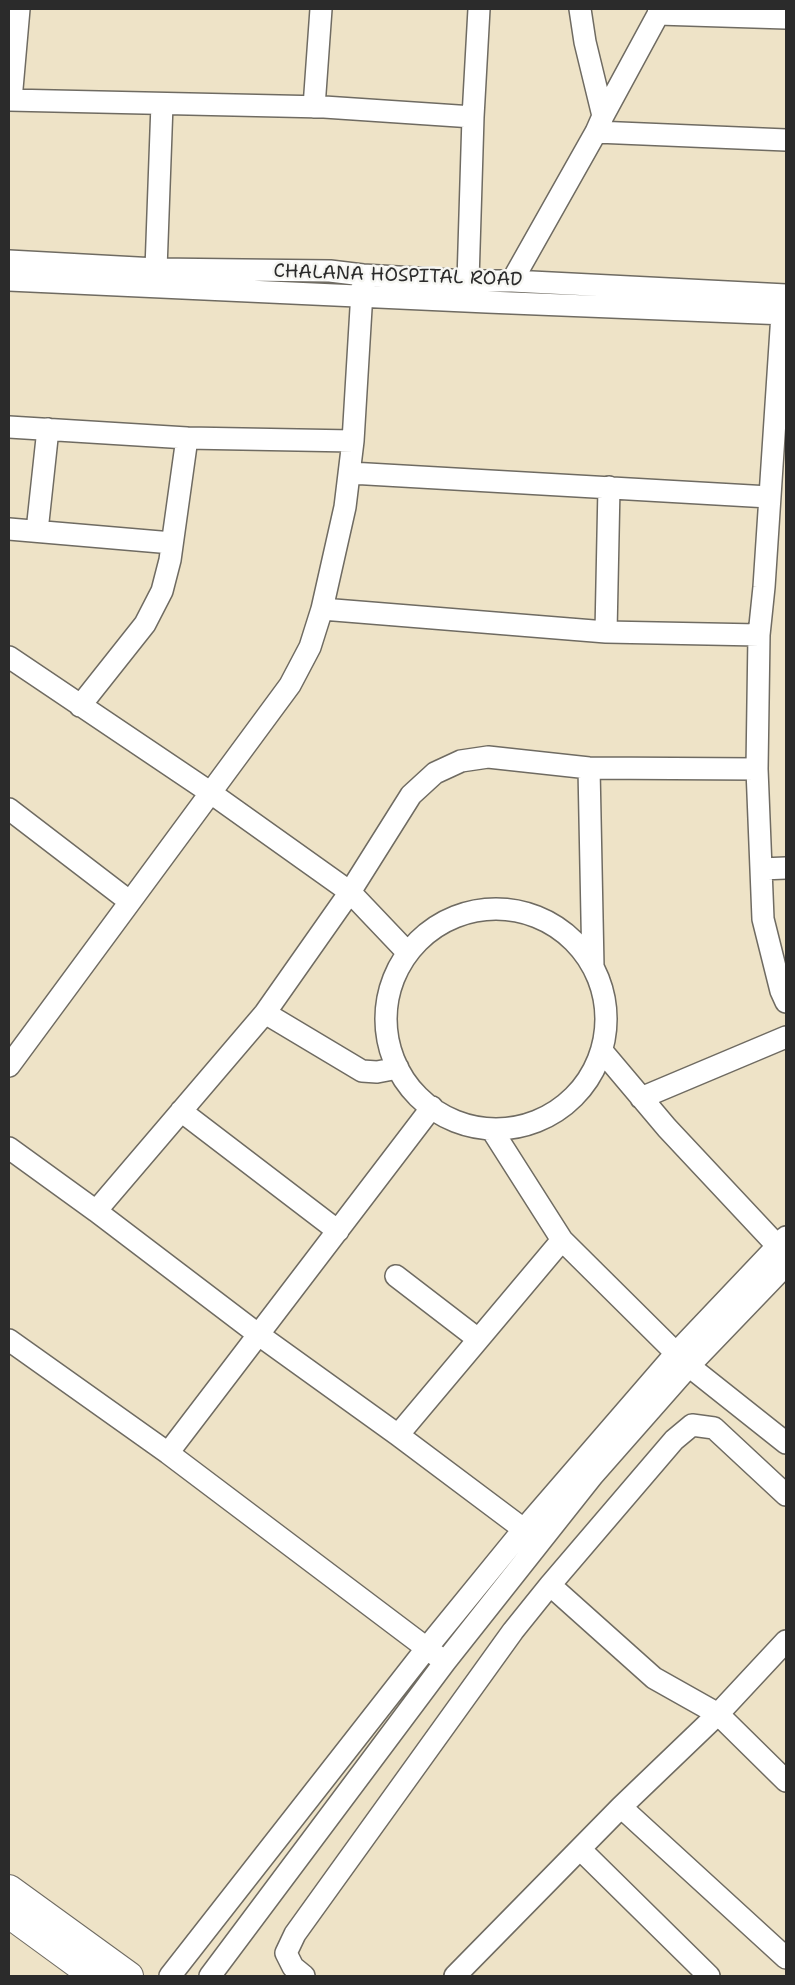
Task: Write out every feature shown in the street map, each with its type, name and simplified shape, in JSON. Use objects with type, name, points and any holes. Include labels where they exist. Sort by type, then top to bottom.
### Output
[{"type":"main road","points":[[9,1889],[129,1976]]},
{"type":"main road","points":[[9,1914],[94,1976]]},
{"type":"street","points":[[19,9],[10,100],[314,107],[473,117]]},
{"type":"street","points":[[314,107],[321,9]]},
{"type":"street","points":[[468,281],[473,117],[479,9]]},
{"type":"street","points":[[580,9],[600,124]]},
{"type":"street","points":[[512,281],[600,124],[659,11],[786,18]]},
{"type":"street","points":[[156,268],[162,104]]},
{"type":"street","points":[[600,124],[786,140]]},
{"type":"street","name":"CHALANA HOSPITAL ROAD","points":[[9,261],[156,268],[330,271],[363,275],[468,281],[512,281],[784,304]]},
{"type":"street","points":[[9,1066],[290,685],[310,647],[322,609],[346,507],[353,441],[363,275]]},
{"type":"street","name":"CHALANA HOSPITAL ROAD","points":[[9,280],[362,297],[784,304]]},
{"type":"street","points":[[784,304],[779,468],[769,496],[764,587],[759,635],[757,770],[763,919],[786,1002]]},
{"type":"street","points":[[9,427],[187,438],[353,441]]},
{"type":"street","points":[[37,531],[48,429]]},
{"type":"street","points":[[80,706],[145,624],[162,591],[170,560],[187,438]]},
{"type":"street","points":[[350,473],[769,496]]},
{"type":"street","points":[[606,632],[609,487]]},
{"type":"street","points":[[9,529],[172,543]]},
{"type":"street","points":[[322,609],[606,632],[759,635]]},
{"type":"street","points":[[9,657],[211,793],[350,892],[408,953]]},
{"type":"street","points":[[96,1211],[265,1013],[350,892],[411,795],[435,773],[461,761],[488,758],[589,768],[757,770]]},
{"type":"street","points":[[589,768],[593,967]]},
{"type":"street","points":[[9,809],[129,901]]},
{"type":"street","points":[[760,869],[786,868]]},
{"type":"street","points":[[479,910],[512,910],[536,917],[558,929],[584,952],[593,967],[605,1000],[606,1017],[602,1052],[586,1083],[562,1108],[531,1123],[492,1130],[446,1117],[432,1107],[418,1096],[398,1068],[388,1034],[388,1000],[392,983],[408,953],[432,930],[462,914],[479,910]]},
{"type":"street","points":[[265,1013],[362,1071],[377,1072],[398,1068]]},
{"type":"street","points":[[640,1098],[786,1037]]},
{"type":"street","points":[[170,1976],[426,1649],[532,1536],[682,1360],[784,1251],[667,1128],[602,1052]]},
{"type":"street","points":[[168,1453],[260,1335],[432,1107]]},
{"type":"street","points":[[181,1111],[338,1231]]},
{"type":"street","points":[[492,1130],[562,1240],[682,1360],[786,1443]]},
{"type":"street","points":[[9,1148],[532,1536]]},
{"type":"street","points":[[398,1435],[562,1240]]},
{"type":"street","points":[[396,1276],[478,1339]]},
{"type":"street","points":[[9,1340],[168,1453],[445,1662]]},
{"type":"street","points":[[304,1976],[293,1967],[286,1953],[295,1934],[513,1631],[674,1440],[692,1425],[714,1428],[786,1495]]},
{"type":"street","points":[[210,1976],[445,1662],[532,1536]]},
{"type":"street","points":[[550,1585],[654,1678],[718,1714],[786,1781]]},
{"type":"street","points":[[455,1976],[621,1807],[718,1714],[786,1641]]},
{"type":"street","points":[[621,1807],[786,1958]]},
{"type":"street","points":[[580,1849],[709,1976]]}]
